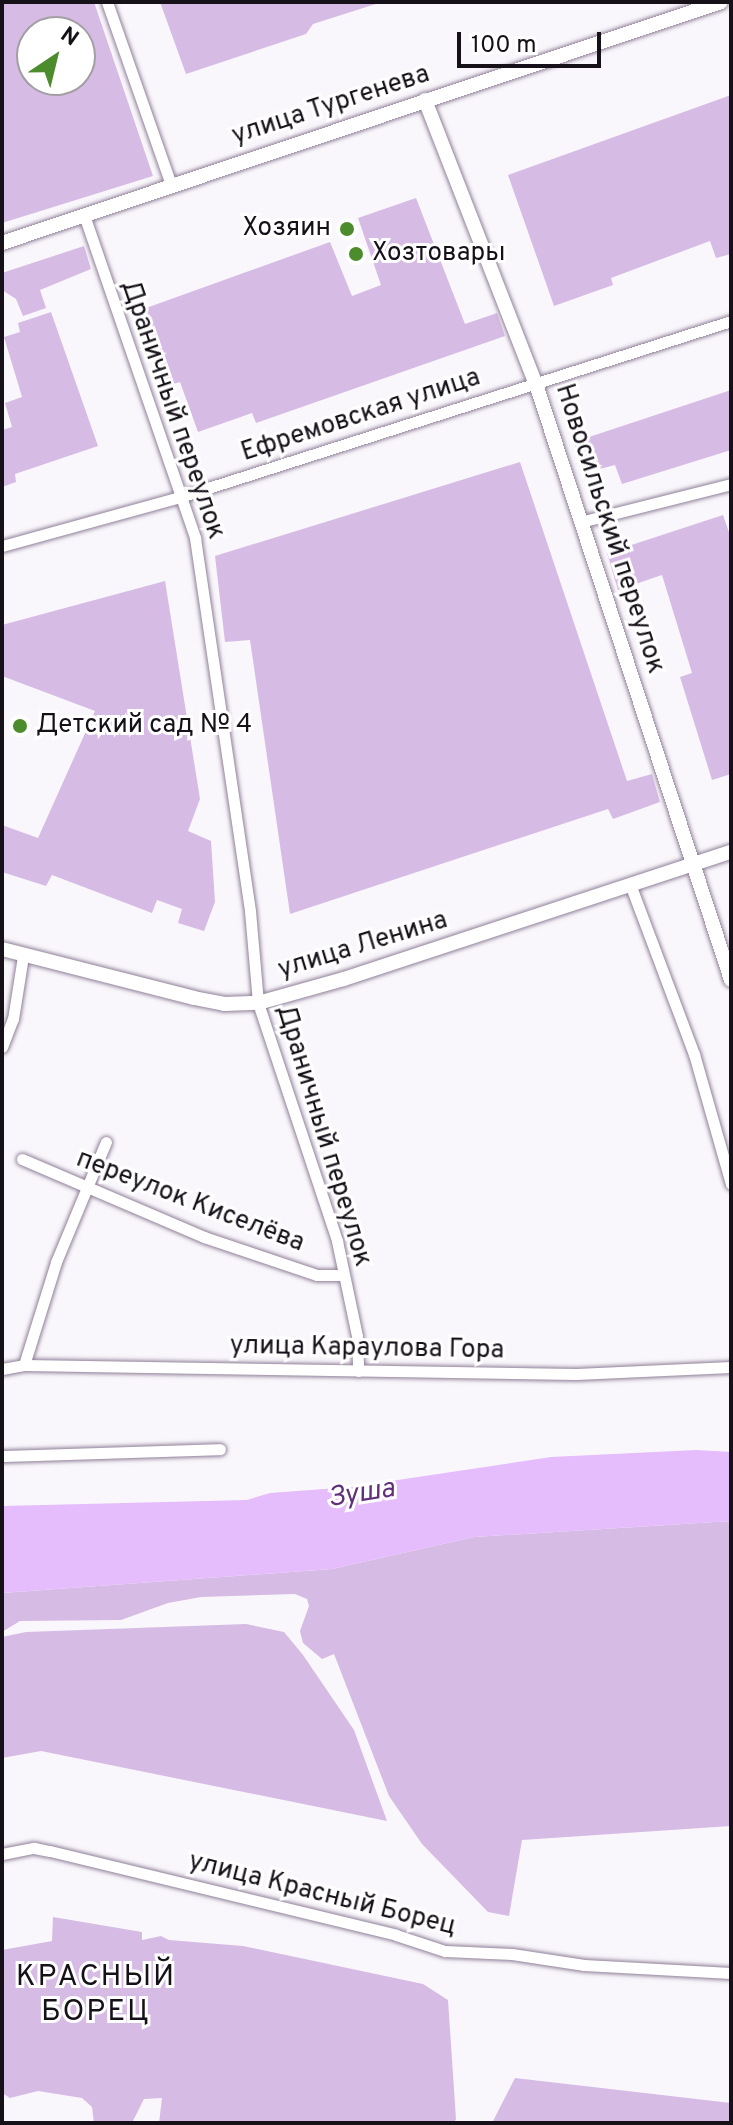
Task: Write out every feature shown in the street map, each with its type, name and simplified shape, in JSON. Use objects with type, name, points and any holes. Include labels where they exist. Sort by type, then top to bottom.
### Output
[{"type":"main road","name":"улица Тургенева","points":[[2,243],[720,2]]},
{"type":"main road","name":"Новосильский переулок","points":[[425,100],[536,384],[584,521],[731,980]]},
{"type":"main road","name":"улица Ленина","points":[[2,949],[194,998],[224,1004],[258,1003],[344,979],[731,852]]},
{"type":"street","points":[[107,2],[171,185]]},
{"type":"street","name":"Драничный переулок","points":[[84,215],[183,496],[203,582],[208,643],[250,911],[258,1003],[337,1241],[357,1336],[358,1371]]},
{"type":"street","name":"Ефремовская улица","points":[[2,546],[183,496],[731,321]]},
{"type":"street","points":[[584,521],[731,484]]},
{"type":"street","points":[[630,884],[694,1054],[731,1184]]},
{"type":"street","points":[[2,1047],[13,1019],[23,956]]},
{"type":"street","points":[[24,1365],[56,1262],[106,1142]]},
{"type":"street","name":"переулок Киселёва","points":[[22,1159],[204,1237],[317,1275],[343,1275]]},
{"type":"street","name":"улица Караулова Гора","points":[[2,1369],[24,1365],[576,1374],[731,1367]]},
{"type":"street","points":[[2,1456],[220,1449]]},
{"type":"street","name":"улица Красный Борец","points":[[2,1854],[34,1848],[50,1851],[396,1935],[445,1951],[512,1954],[584,1965],[731,1973]]},
{"type":"shaded area","points":[[2,2],[94,2],[153,176],[2,223]]},
{"type":"shaded area","points":[[160,2],[382,2],[313,24],[306,34],[186,74]]},
{"type":"shaded area","points":[[731,95],[731,254],[716,258],[710,241],[611,278],[613,285],[554,306],[508,175]]},
{"type":"shaded area","points":[[416,198],[465,324],[497,313],[505,336],[256,423],[252,413],[198,432],[180,382],[163,387],[135,312],[330,242],[352,296],[381,285],[358,218]]},
{"type":"shaded area","points":[[84,246],[91,269],[40,290],[46,308],[23,316],[16,299],[2,290],[2,273]]},
{"type":"shaded area","points":[[51,312],[98,446],[15,474],[16,482],[2,487],[2,430],[12,427],[5,403],[22,397],[4,337],[20,332],[18,323]]},
{"type":"shaded area","points":[[731,390],[731,450],[622,484],[615,465],[584,473],[574,442]]},
{"type":"shaded area","points":[[520,462],[627,781],[652,774],[660,802],[613,819],[608,809],[290,914],[250,640],[225,642],[215,556]]},
{"type":"shaded area","points":[[723,515],[731,538],[731,774],[712,780],[680,677],[692,673],[662,575],[618,590],[607,553]]},
{"type":"shaded area","points":[[165,581],[200,799],[188,831],[211,841],[215,902],[204,931],[178,923],[182,909],[157,900],[152,913],[52,875],[46,886],[2,872],[2,825],[38,838],[95,711],[2,676],[2,625]]},
{"type":"shaded area","points":[[731,1521],[731,1826],[522,1840],[509,1916],[488,1912],[422,1844],[389,1796],[334,1654],[322,1659],[303,1643],[300,1631],[309,1606],[307,1599],[295,1594],[201,1597],[168,1603],[121,1620],[20,1621],[2,1632],[2,1593],[332,1569],[474,1537]]},
{"type":"shaded area","points":[[246,1624],[284,1632],[303,1655],[354,1730],[387,1821],[41,1751],[2,1758],[2,1637],[26,1632]]},
{"type":"shaded area","points":[[53,1917],[142,1932],[142,1940],[161,1936],[169,1940],[243,1946],[423,1984],[448,2000],[454,2123],[159,2123],[162,2098],[144,2099],[132,2123],[94,2123],[92,2107],[82,2098],[38,2091],[10,2098],[2,2093],[2,1950],[52,1941]]},
{"type":"shaded area","points":[[515,2078],[731,2103],[731,2123],[492,2123]]},
{"type":"water","name":"Зуша","points":[[696,1450],[731,1452],[731,1521],[474,1537],[332,1569],[2,1593],[2,1506],[247,1500],[270,1493],[351,1487],[551,1457]]},
{"type":"place","name":"Хозяин","points":[[347,229]]},
{"type":"place","name":"Хозтовары","points":[[356,254]]},
{"type":"place","name":"Детский сад № 4","points":[[20,726]]},
{"type":"district","name":"КРАСНЫЙ БОРЕЦ","points":[[96,1995]]}]
